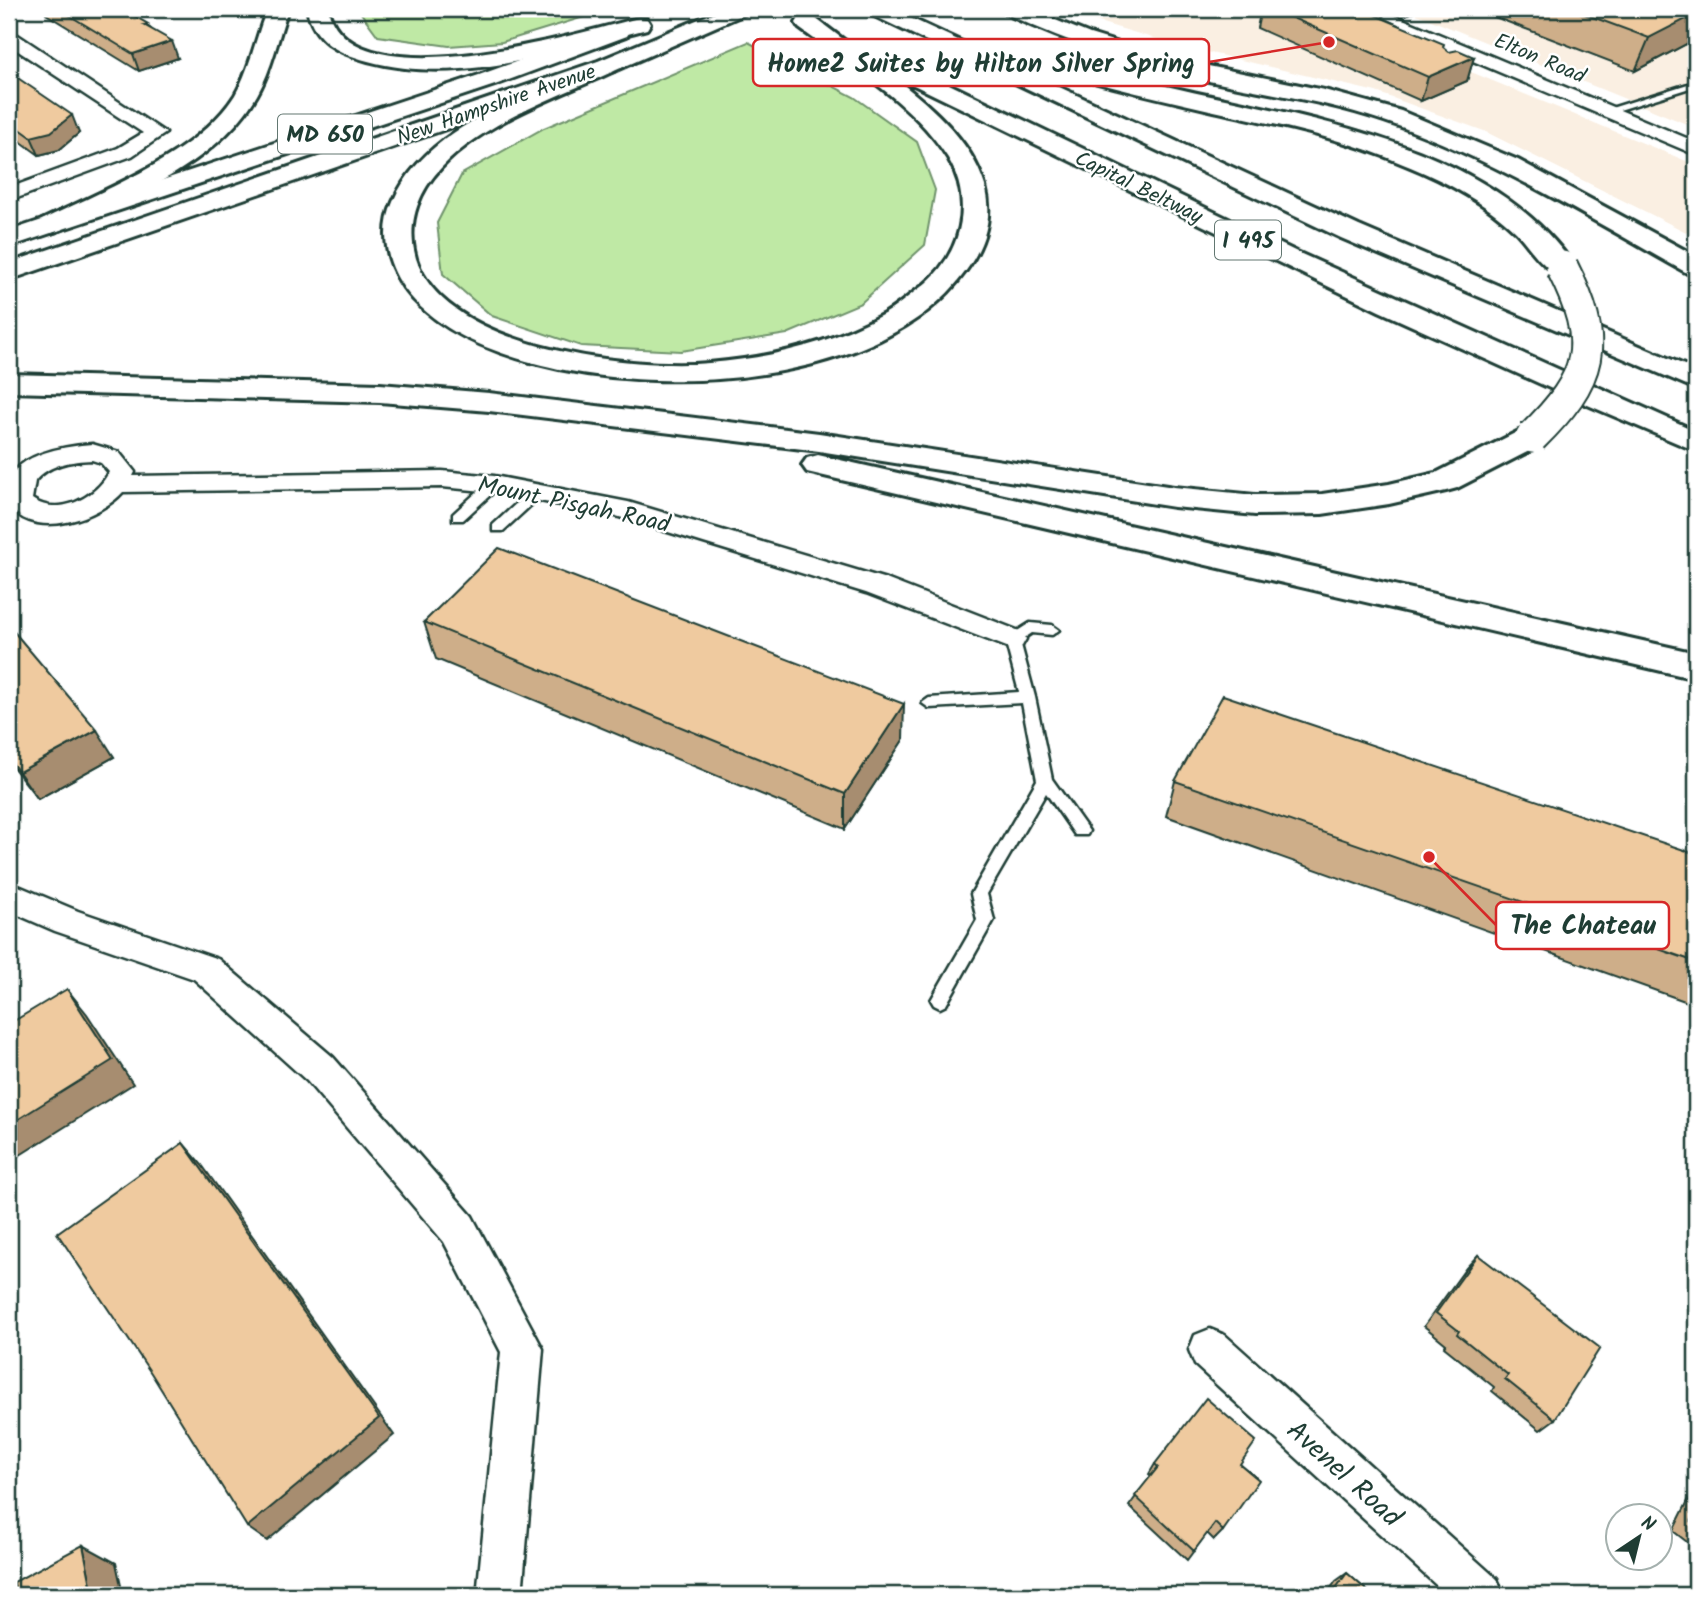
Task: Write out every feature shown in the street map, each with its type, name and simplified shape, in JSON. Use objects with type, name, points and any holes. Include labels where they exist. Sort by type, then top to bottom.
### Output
[{"type":"main road","points":[[51,225],[170,164],[229,117],[245,96],[277,9]]},
{"type":"main road","points":[[318,9],[321,25],[332,37],[351,47],[379,57],[447,64],[512,55],[639,24]]},
{"type":"main road","name":"New Hampshire Avenue","points":[[9,272],[606,65],[740,9]]},
{"type":"main road","name":"Capital Beltway","points":[[875,9],[1350,232],[1696,380]]},
{"type":"main road","points":[[9,383],[380,393],[489,402],[819,442],[1174,497],[1255,505],[1322,504],[1390,495],[1446,481],[1532,437],[1558,414],[1576,386],[1587,353],[1587,328],[1578,297],[1562,267],[1534,233],[1498,204],[1413,158],[1307,125],[1052,65],[883,9]]},
{"type":"main road","points":[[1011,9],[1071,34],[1147,59],[1344,103],[1391,115],[1442,134],[1491,155],[1696,267]]},
{"type":"main road","name":"New Hampshire Avenue","points":[[9,239],[487,79],[663,14]]},
{"type":"main road","name":"Capital Beltway","points":[[606,65],[464,137],[439,156],[418,178],[405,200],[397,227],[400,255],[414,283],[439,310],[477,334],[516,351],[560,364],[608,372],[661,373],[759,366],[831,348],[896,320],[930,295],[957,268],[973,240],[976,210],[972,183],[961,161],[941,133],[915,107],[797,18],[1297,264],[1543,377],[1696,442]]},
{"type":"main road","points":[[489,402],[633,426],[808,463],[1696,666]]},
{"type":"street","name":"Elton Road","points":[[1365,9],[1696,149]]},
{"type":"street","points":[[9,37],[156,133],[125,152],[9,195]]},
{"type":"street","points":[[74,453],[108,455],[118,463],[122,472],[118,484],[108,495],[93,505],[74,512],[37,513],[13,498],[26,476],[38,466],[74,453]]},
{"type":"street","name":"Mount Pisgah Road","points":[[118,484],[429,479],[494,484],[619,508],[876,586],[1012,639]]},
{"type":"street","points":[[9,896],[67,921],[206,969],[320,1069],[458,1229],[522,1349],[500,1594],[497,1595]]},
{"type":"street","name":"Avenel Road","points":[[1210,1350],[1480,1595]]},
{"type":"lane","points":[[1464,65],[1485,60]]},
{"type":"lane","points":[[1607,111],[1691,86]]},
{"type":"lane","points":[[458,517],[494,484]]},
{"type":"lane","points":[[498,528],[537,492]]},
{"type":"lane","points":[[1052,630],[1030,628],[1012,639],[1028,697],[1045,780],[1081,831]]},
{"type":"lane","points":[[929,703],[1028,697]]},
{"type":"lane","points":[[940,1000],[986,920],[979,894],[1045,780]]},
{"type":"shaded area","points":[[1064,9],[1319,9],[1696,165],[1696,237],[1484,131],[1376,92],[1173,44],[1082,17]]},
{"type":"shaded area","points":[[1404,9],[1696,9],[1696,120],[1689,125]]},
{"type":"green space","points":[[358,9],[610,9],[502,42],[449,46],[378,36]]},
{"type":"green space","points":[[748,42],[854,97],[917,142],[935,190],[925,245],[861,303],[787,334],[681,351],[581,346],[492,316],[443,274],[437,223],[462,174],[544,128]]},
{"type":"building","points":[[59,9],[122,9],[172,41],[133,54]]},
{"type":"building","points":[[1272,9],[1369,9],[1365,11],[1444,44],[1443,47],[1449,52],[1458,50],[1474,57],[1428,77]]},
{"type":"building","points":[[1571,9],[1696,9],[1696,14],[1649,38]]},
{"type":"building","points":[[9,72],[72,115],[51,132],[31,137],[9,121]]},
{"type":"building","points":[[499,548],[904,704],[845,794],[424,622]]},
{"type":"building","points":[[9,626],[97,730],[19,772],[9,759]]},
{"type":"building","points":[[1223,695],[1696,854],[1696,962],[1175,781]]},
{"type":"building","points":[[67,989],[113,1060],[9,1125],[9,1024]]},
{"type":"building","points":[[183,1143],[379,1418],[247,1527],[151,1373],[57,1233]]},
{"type":"building","points":[[1478,1255],[1600,1348],[1555,1419],[1505,1379],[1508,1375],[1457,1334],[1459,1331],[1436,1313]]},
{"type":"building","points":[[1206,1398],[1256,1441],[1240,1464],[1259,1480],[1223,1531],[1215,1523],[1194,1551],[1135,1496],[1158,1467],[1155,1464]]},
{"type":"building","points":[[1696,1512],[1696,1525],[1691,1521]]},
{"type":"building","points":[[83,1545],[93,1595],[16,1595],[14,1582]]},
{"type":"building","points":[[1347,1573],[1372,1595],[1331,1595]]},
{"type":"place","name":"Home2 Suites by Hilton Silver Spring","points":[[1329,42]]},
{"type":"place","name":"The Chateau","points":[[1429,857]]}]
